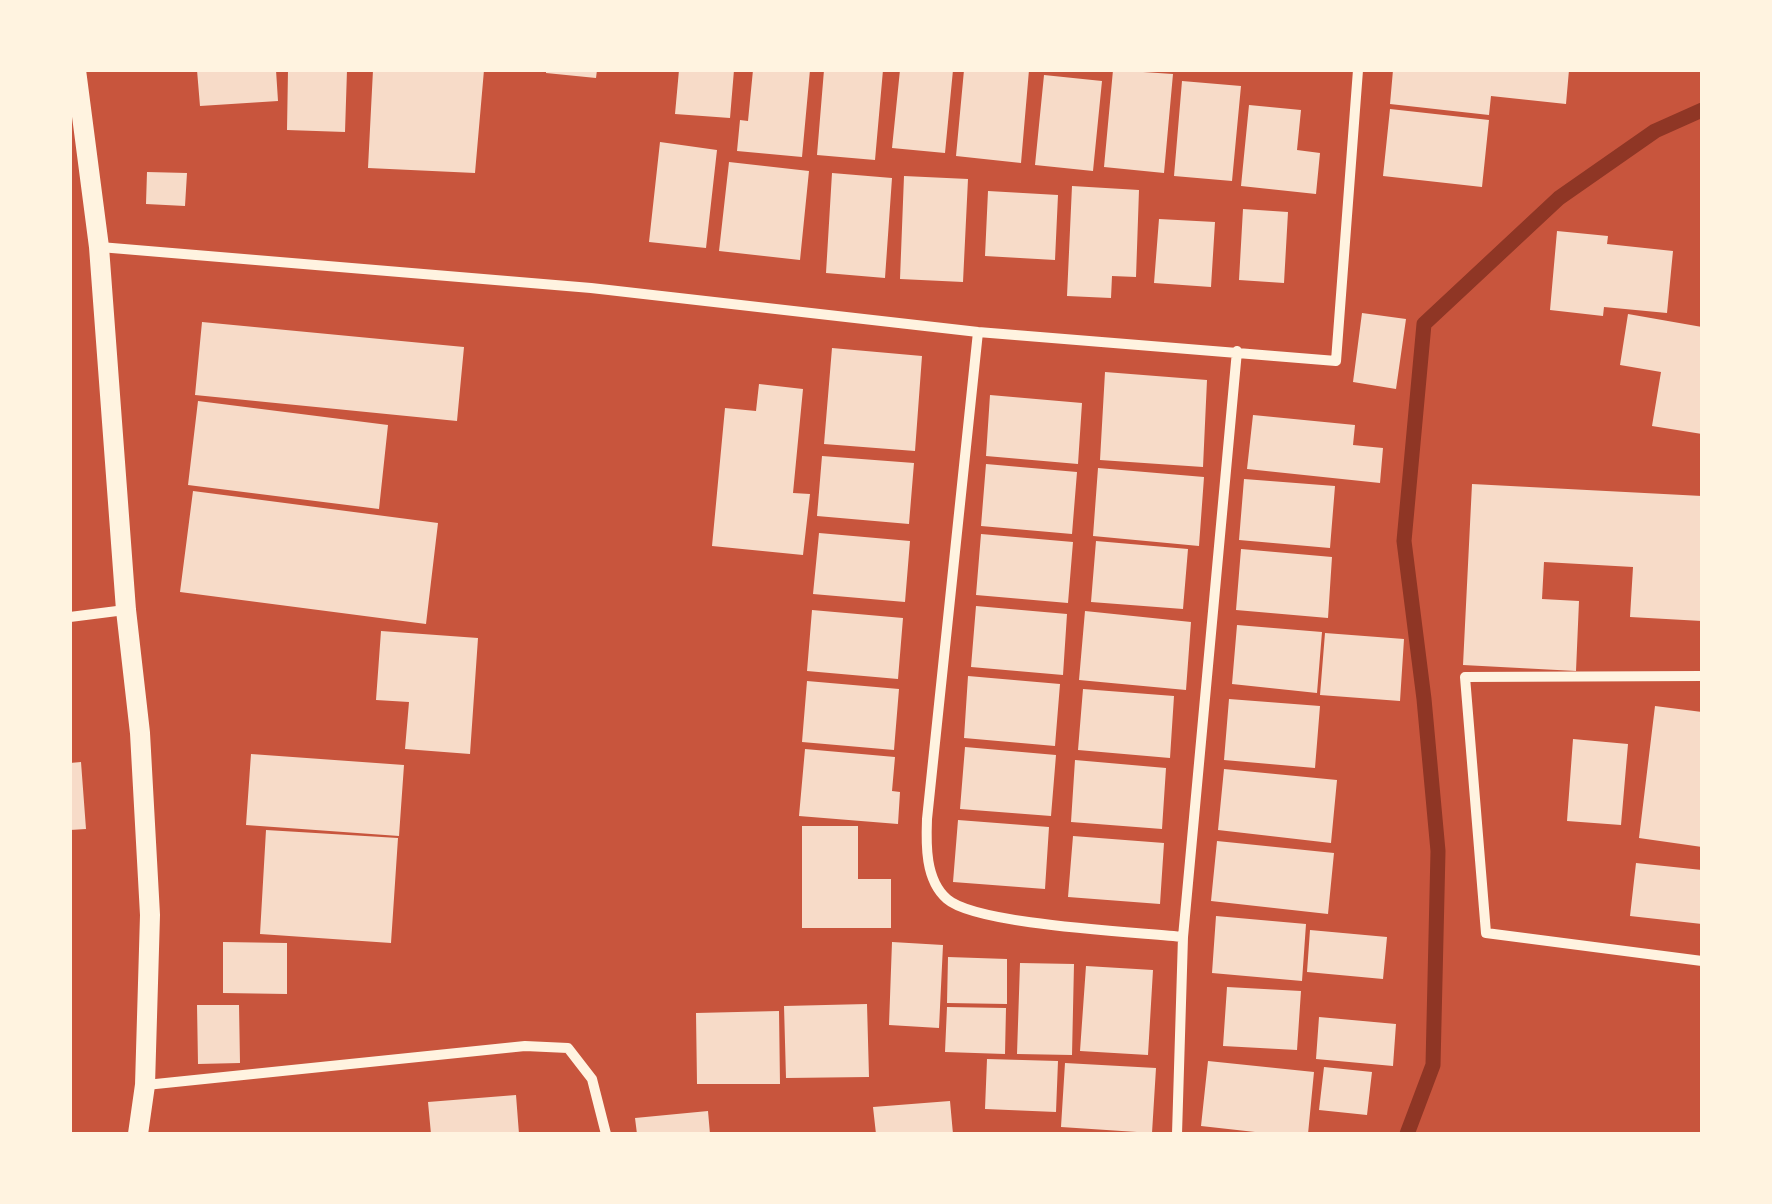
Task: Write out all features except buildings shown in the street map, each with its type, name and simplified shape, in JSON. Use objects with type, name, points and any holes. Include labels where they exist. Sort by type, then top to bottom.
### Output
[{"type":"main road","points":[[76,70],[99,247],[126,610],[140,733],[150,916],[145,1085],[138,1134]]},
{"type":"street","points":[[99,247],[591,288],[978,332],[1336,361],[1358,70]]},
{"type":"street","points":[[978,332],[927,818],[926,847],[934,879],[948,900],[987,916],[1183,937]]},
{"type":"street","points":[[1177,1134],[1183,937],[1237,350]]},
{"type":"street","points":[[70,617],[126,610]]},
{"type":"street","points":[[1702,676],[1465,678],[1486,933],[1702,961]]},
{"type":"street","points":[[145,1085],[525,1046],[568,1048],[592,1079],[606,1134]]},
{"type":"waterway","points":[[1407,1134],[1433,1065],[1438,851],[1404,541],[1424,324],[1559,198],[1655,131],[1702,110]]}]
